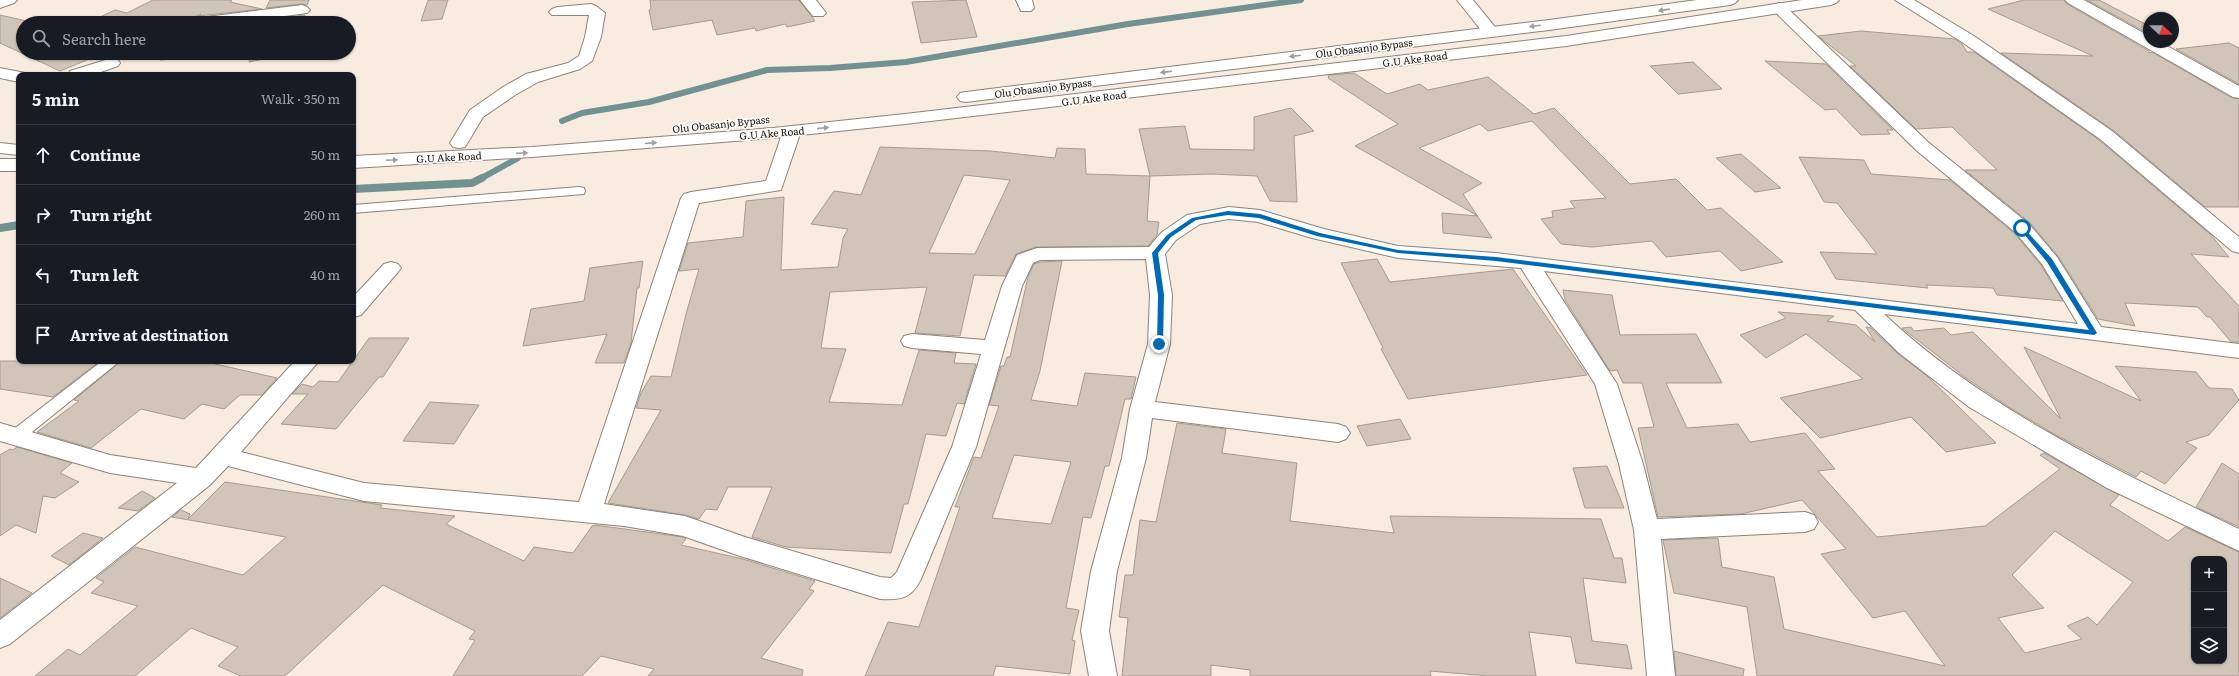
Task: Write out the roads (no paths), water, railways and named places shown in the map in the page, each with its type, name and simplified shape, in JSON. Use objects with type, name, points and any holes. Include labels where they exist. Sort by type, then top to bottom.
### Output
[{"type":"street","points":[[0,3],[9,0]]},
{"type":"street","points":[[808,0],[818,13]]},
{"type":"street","points":[[1464,0],[1490,32]]},
{"type":"street","name":"Olu Obasanjo Bypass","points":[[356,148],[630,133],[907,105],[1490,32],[1730,0]]},
{"type":"street","name":"G.U Ake Road","points":[[356,162],[532,152],[792,131],[1208,84],[1551,43],[1831,0]]},
{"type":"street","points":[[1903,0],[1968,39],[2106,135],[2239,247]]},
{"type":"street","points":[[2073,0],[2239,93]]},
{"type":"street","points":[[229,16],[237,4]]},
{"type":"street","points":[[1779,8],[1922,146],[2022,228],[2050,261],[2094,333]]},
{"type":"street","points":[[459,143],[476,114],[509,91],[532,78],[574,66],[586,58],[593,37],[597,13],[591,9],[557,12]]},
{"type":"street","points":[[252,16],[302,10]]},
{"type":"street","points":[[85,72],[112,63]]},
{"type":"street","points":[[0,73],[16,76]]},
{"type":"street","points":[[588,513],[691,198],[774,186],[792,131]]},
{"type":"street","points":[[3,160],[16,152]]},
{"type":"street","points":[[1103,676],[1096,631],[1104,571],[1134,458],[1142,409],[1159,344],[1161,295],[1155,253],[1169,236],[1194,219],[1228,213],[1260,216],[1319,234],[1398,252],[1528,263],[2239,351]]},
{"type":"street","points":[[223,456],[364,492],[624,516],[685,526],[740,546],[866,584],[880,588],[897,589],[908,579],[964,447],[1012,286],[1024,259],[1037,254],[1155,253]]},
{"type":"street","points":[[1528,263],[1606,384],[1631,464],[1647,530],[1661,676]]},
{"type":"street","points":[[356,307],[391,268]]},
{"type":"street","points":[[1860,303],[1907,348],[1977,401],[2116,480],[2239,541]]},
{"type":"street","points":[[912,341],[994,348]]},
{"type":"street","points":[[0,636],[200,478],[223,456],[305,364]]},
{"type":"street","points":[[1142,409],[1338,433]]},
{"type":"street","points":[[8,434],[110,464],[200,478]]},
{"type":"street","points":[[1647,530],[1805,522]]},
{"type":"lane","points":[[356,209],[579,192]]},
{"type":"lane","points":[[8,434],[108,364]]},
{"type":"waterway","points":[[562,121],[582,113],[649,102],[767,70],[830,68],[906,62],[1128,24],[1301,0]]},
{"type":"waterway","points":[[480,179],[518,158]]},
{"type":"waterway","points":[[356,189],[472,183],[480,179]]},
{"type":"waterway","points":[[0,228],[16,225]]}]
